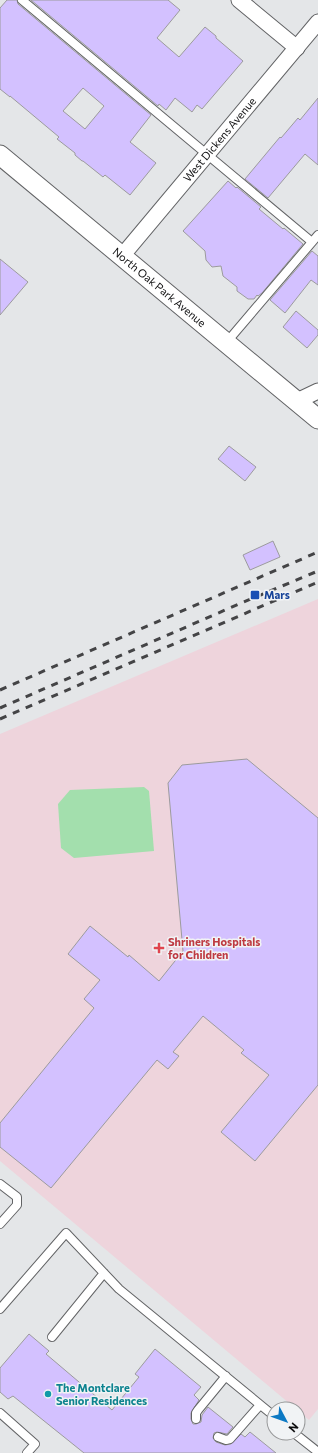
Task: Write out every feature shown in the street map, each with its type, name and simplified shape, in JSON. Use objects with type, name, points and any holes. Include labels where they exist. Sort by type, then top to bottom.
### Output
[{"type":"street","points":[[239,0],[297,48]]},
{"type":"street","name":"West Dickens Avenue","points":[[122,256],[318,22]]},
{"type":"street","name":"North Oak Park Avenue","points":[[0,155],[318,419]]},
{"type":"street","points":[[297,401],[318,391]]},
{"type":"lane","points":[[22,0],[312,242]]},
{"type":"lane","points":[[226,343],[318,235]]},
{"type":"lane","points":[[0,1184],[17,1197],[17,1205],[0,1224]]},
{"type":"lane","points":[[0,1309],[66,1233],[118,1289],[266,1410]]},
{"type":"lane","points":[[52,1337],[104,1273]]},
{"type":"lane","points":[[196,1420],[196,1413],[198,1410],[226,1376]]},
{"type":"lane","points":[[218,1437],[226,1440],[230,1439],[260,1405]]},
{"type":"lane","points":[[0,1413],[35,1444],[27,1453]]},
{"type":"lane","points":[[304,1441],[318,1452]]},
{"type":"shaded area","name":"Shriners Hospitals for Children","points":[[318,599],[318,1409],[309,1420],[306,1418],[306,1401],[286,1401],[0,1161],[0,734]]},
{"type":"green space","points":[[144,787],[149,791],[154,851],[74,858],[61,848],[58,804],[70,790]]},
{"type":"building","points":[[7,0],[17,0],[18,4],[151,115],[130,142],[156,163],[130,195],[105,175],[103,177],[82,161],[75,155],[75,153],[57,139],[59,137],[0,89],[0,8]],"holes":[[[83,88],[104,106],[85,129],[63,111]]]},
{"type":"building","points":[[31,0],[168,0],[180,10],[157,38],[179,57],[205,27],[243,61],[202,109],[197,105],[192,112],[175,98],[166,110],[159,104],[158,106]]},
{"type":"building","points":[[318,98],[318,165],[305,154],[268,198],[245,179],[280,137],[281,138],[298,118],[300,120]]},
{"type":"building","points":[[228,181],[261,207],[259,209],[303,244],[262,293],[258,296],[257,295],[254,299],[248,299],[237,291],[237,287],[223,276],[221,266],[212,267],[206,260],[205,251],[183,231]]},
{"type":"building","points":[[312,251],[318,256],[318,285],[311,280],[285,313],[270,300]]},
{"type":"building","points":[[0,259],[28,282],[0,315]]},
{"type":"building","points":[[296,311],[318,330],[318,335],[307,348],[283,327]]},
{"type":"building","points":[[229,446],[256,467],[245,481],[218,459]]},
{"type":"building","points":[[273,541],[280,557],[250,570],[243,555]]},
{"type":"building","points":[[247,759],[318,818],[318,1085],[255,1161],[221,1132],[269,1075],[241,1053],[244,1050],[203,1016],[173,1052],[179,1056],[168,1069],[157,1060],[51,1188],[0,1147],[0,1123],[94,1008],[84,999],[100,980],[68,954],[90,926],[128,957],[129,955],[159,981],[183,951],[168,783],[182,765]]},
{"type":"building","name":"The Montclare Senior Residences","points":[[29,1334],[49,1351],[46,1354],[112,1410],[139,1377],[135,1374],[155,1349],[201,1387],[194,1395],[199,1400],[191,1413],[193,1424],[201,1422],[202,1415],[208,1407],[233,1427],[227,1434],[217,1432],[214,1433],[213,1438],[216,1442],[225,1445],[231,1444],[241,1434],[245,1437],[250,1432],[276,1453],[84,1453],[13,1396],[8,1399],[0,1392],[0,1368]]},
{"type":"railway","points":[[0,690],[318,552]]},
{"type":"railway","points":[[0,708],[318,571]]},
{"type":"railway","points":[[0,719],[318,582]]},
{"type":"place","name":"Mars","points":[[255,595]]},
{"type":"place","name":"Shriners Hospitals for Children","points":[[159,948]]},
{"type":"place","name":"The Montclare Senior Residences","points":[[48,1394]]}]
